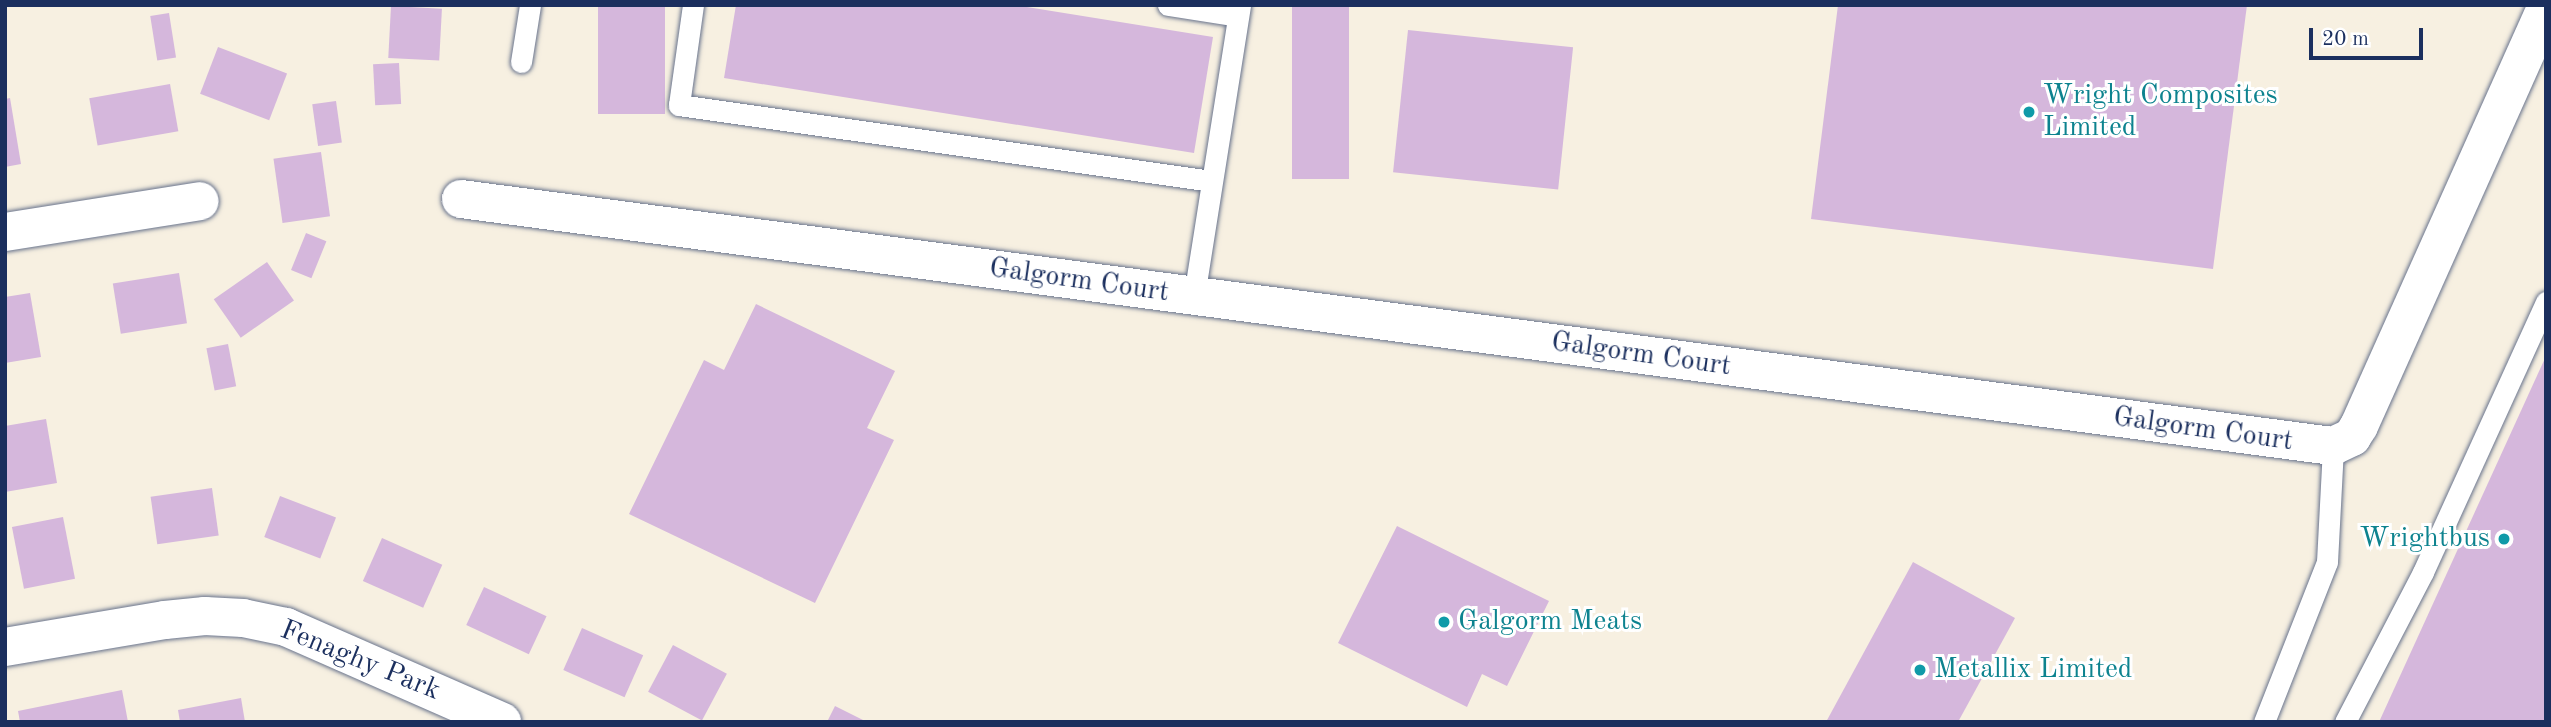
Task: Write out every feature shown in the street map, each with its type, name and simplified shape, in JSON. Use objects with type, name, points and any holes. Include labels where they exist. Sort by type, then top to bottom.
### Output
[{"type":"street","name":"Galgorm Court","points":[[461,199],[2333,446],[2352,437],[2359,426],[2546,8]]},
{"type":"street","points":[[5,232],[200,201]]},
{"type":"street","name":"Fenaghy Park","points":[[5,646],[205,616],[243,618],[286,627],[502,722]]},
{"type":"lane","points":[[521,62],[530,5]]},
{"type":"lane","points":[[692,5],[678,105],[1212,181]]},
{"type":"lane","points":[[1168,5],[1239,11],[1194,296]]},
{"type":"lane","points":[[2345,722],[2423,572],[2546,302]]},
{"type":"lane","points":[[2264,722],[2327,562],[2333,446]]},
{"type":"building","points":[[598,5],[665,5],[665,114],[598,114]]},
{"type":"building","points":[[736,5],[1014,5],[1213,37],[1194,153],[724,78]]},
{"type":"building","points":[[1292,5],[1349,5],[1349,179],[1292,179]]},
{"type":"building","name":"Wright Composites Limited","points":[[1838,5],[2247,5],[2213,269],[1811,219]]},
{"type":"building","points":[[391,6],[442,9],[439,61],[388,58]]},
{"type":"building","points":[[169,13],[176,57],[157,60],[150,16]]},
{"type":"building","points":[[1408,30],[1573,47],[1558,190],[1393,172]]},
{"type":"building","points":[[218,47],[287,74],[269,120],[200,94]]},
{"type":"building","points":[[399,63],[401,104],[375,105],[373,64]]},
{"type":"building","points":[[170,84],[178,131],[98,146],[89,98]]},
{"type":"building","points":[[10,98],[21,164],[5,167],[5,99]]},
{"type":"building","points":[[336,101],[342,143],[318,146],[312,104]]},
{"type":"building","points":[[321,152],[330,216],[283,223],[273,159]]},
{"type":"building","points":[[306,233],[326,241],[311,278],[291,270]]},
{"type":"building","points":[[267,262],[294,301],[241,338],[214,299]]},
{"type":"building","points":[[179,273],[187,323],[121,334],[113,283]]},
{"type":"building","points":[[30,293],[41,357],[5,363],[5,297]]},
{"type":"building","points":[[756,304],[895,371],[867,428],[894,440],[815,603],[629,514],[704,360],[724,370]]},
{"type":"building","points":[[228,344],[236,386],[215,390],[206,348]]},
{"type":"building","name":"Wrightbus","points":[[2546,356],[2546,722],[2379,722]]},
{"type":"building","points":[[46,419],[57,483],[5,492],[5,426]]},
{"type":"building","points":[[212,488],[219,536],[157,544],[151,497]]},
{"type":"building","points":[[280,496],[336,518],[320,559],[264,537]]},
{"type":"building","points":[[63,517],[75,579],[24,589],[12,527]]},
{"type":"building","name":"Galgorm Meats","points":[[1397,526],[1549,601],[1507,686],[1482,674],[1467,707],[1338,643]]},
{"type":"building","points":[[382,538],[442,565],[423,608],[363,581]]},
{"type":"building","name":"Metallix Limited","points":[[1913,562],[2015,618],[1958,722],[1826,722]]},
{"type":"building","points":[[484,587],[547,616],[529,654],[466,625]]},
{"type":"building","points":[[582,628],[643,655],[624,697],[563,670]]},
{"type":"building","points":[[673,645],[727,674],[702,720],[648,692]]},
{"type":"building","points":[[122,690],[128,722],[20,722],[18,711]]},
{"type":"building","points":[[241,698],[245,722],[180,722],[178,710]]},
{"type":"building","points":[[835,706],[867,722],[827,722]]},
{"type":"place","name":"Wright Composites Limited","points":[[2029,112]]},
{"type":"place","name":"Wrightbus","points":[[2504,539]]},
{"type":"place","name":"Galgorm Meats","points":[[1444,622]]},
{"type":"place","name":"Metallix Limited","points":[[1920,670]]}]
